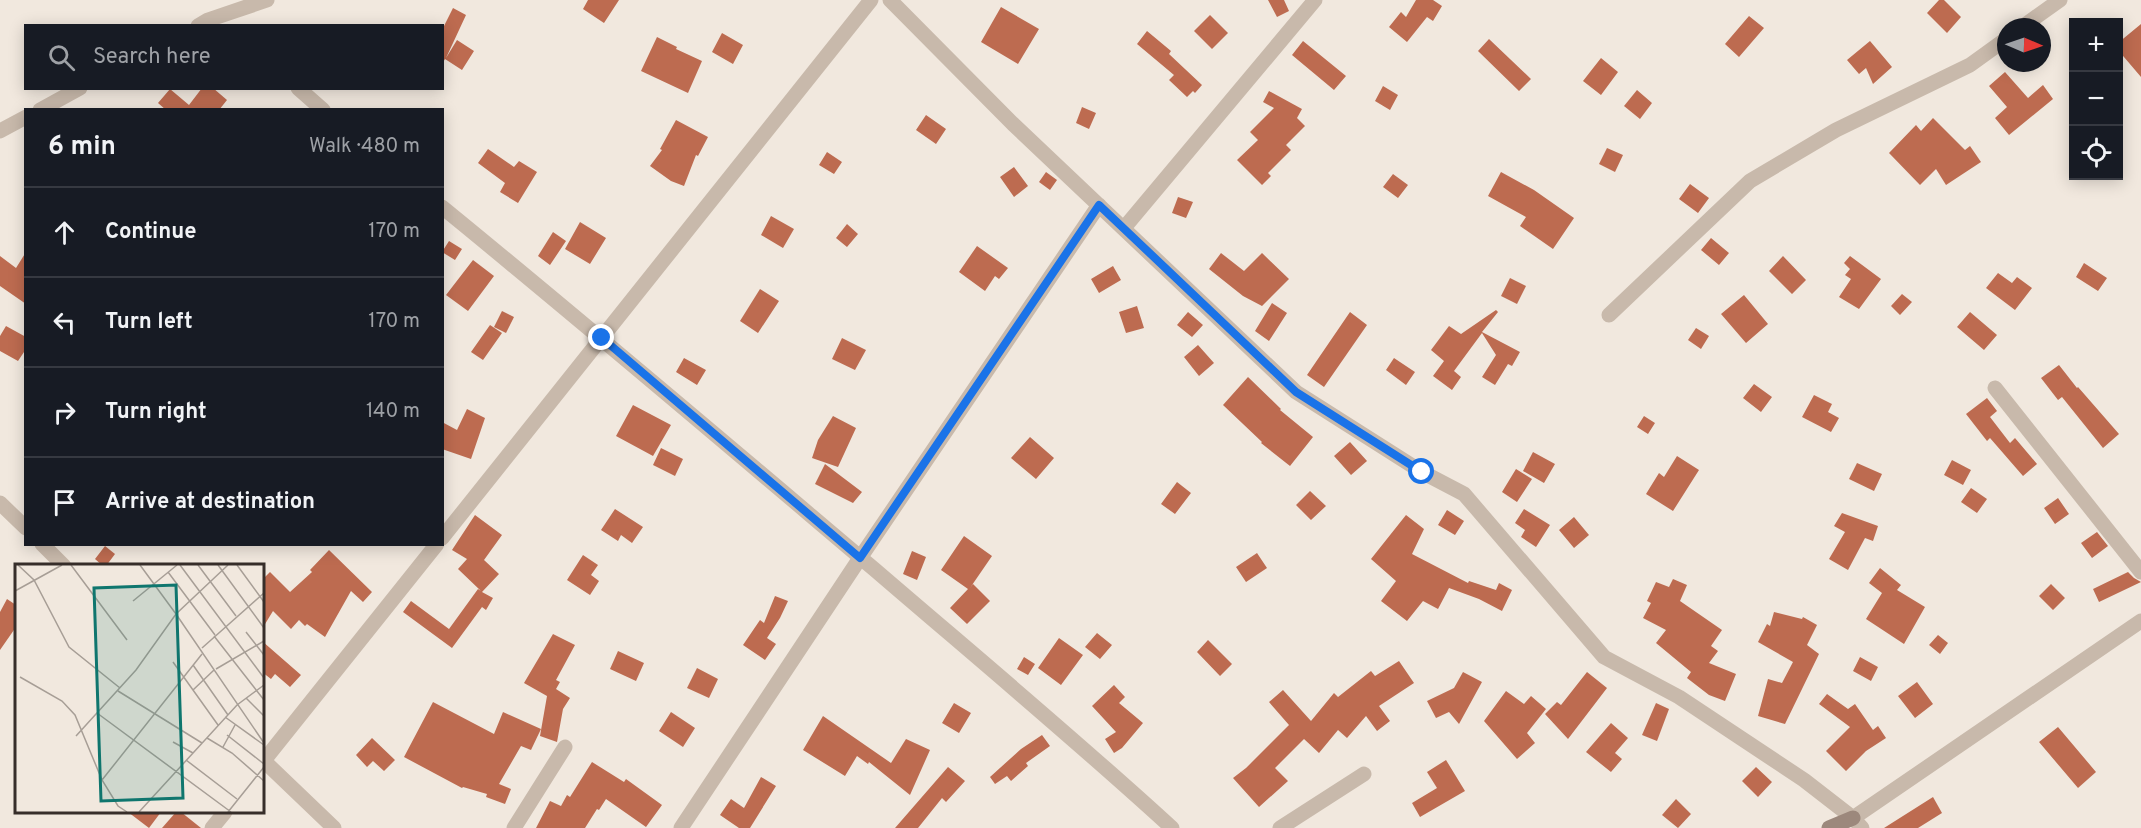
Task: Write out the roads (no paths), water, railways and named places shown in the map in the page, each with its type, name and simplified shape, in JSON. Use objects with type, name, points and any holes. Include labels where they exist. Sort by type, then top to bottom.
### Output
[{"type":"main road","points":[[1829,828],[1852,825]]},
{"type":"street","points":[[207,24],[267,0]]},
{"type":"street","points":[[444,535],[871,0]]},
{"type":"street","points":[[890,0],[1013,124],[1296,392],[1422,472],[1464,494],[1604,657],[1688,703],[1804,780],[1852,825],[2141,621]]},
{"type":"street","points":[[1124,228],[1315,0]]},
{"type":"street","points":[[2035,18],[2060,0]]},
{"type":"street","points":[[1609,315],[1750,181],[1836,130],[1970,65],[1997,46]]},
{"type":"street","points":[[44,108],[76,90]]},
{"type":"street","points":[[300,90],[321,108]]},
{"type":"street","points":[[0,131],[24,118]]},
{"type":"street","points":[[681,828],[1099,205]]},
{"type":"street","points":[[444,209],[602,338],[1111,771],[1172,828]]},
{"type":"street","points":[[1995,388],[2141,572]]},
{"type":"street","points":[[0,503],[24,526]]},
{"type":"street","points":[[44,546],[62,564]]},
{"type":"street","points":[[264,760],[435,546]]},
{"type":"street","points":[[514,828],[565,747]]},
{"type":"street","points":[[264,762],[334,828]]},
{"type":"street","points":[[1280,828],[1364,774]]},
{"type":"street","points":[[212,828],[224,813]]}]
